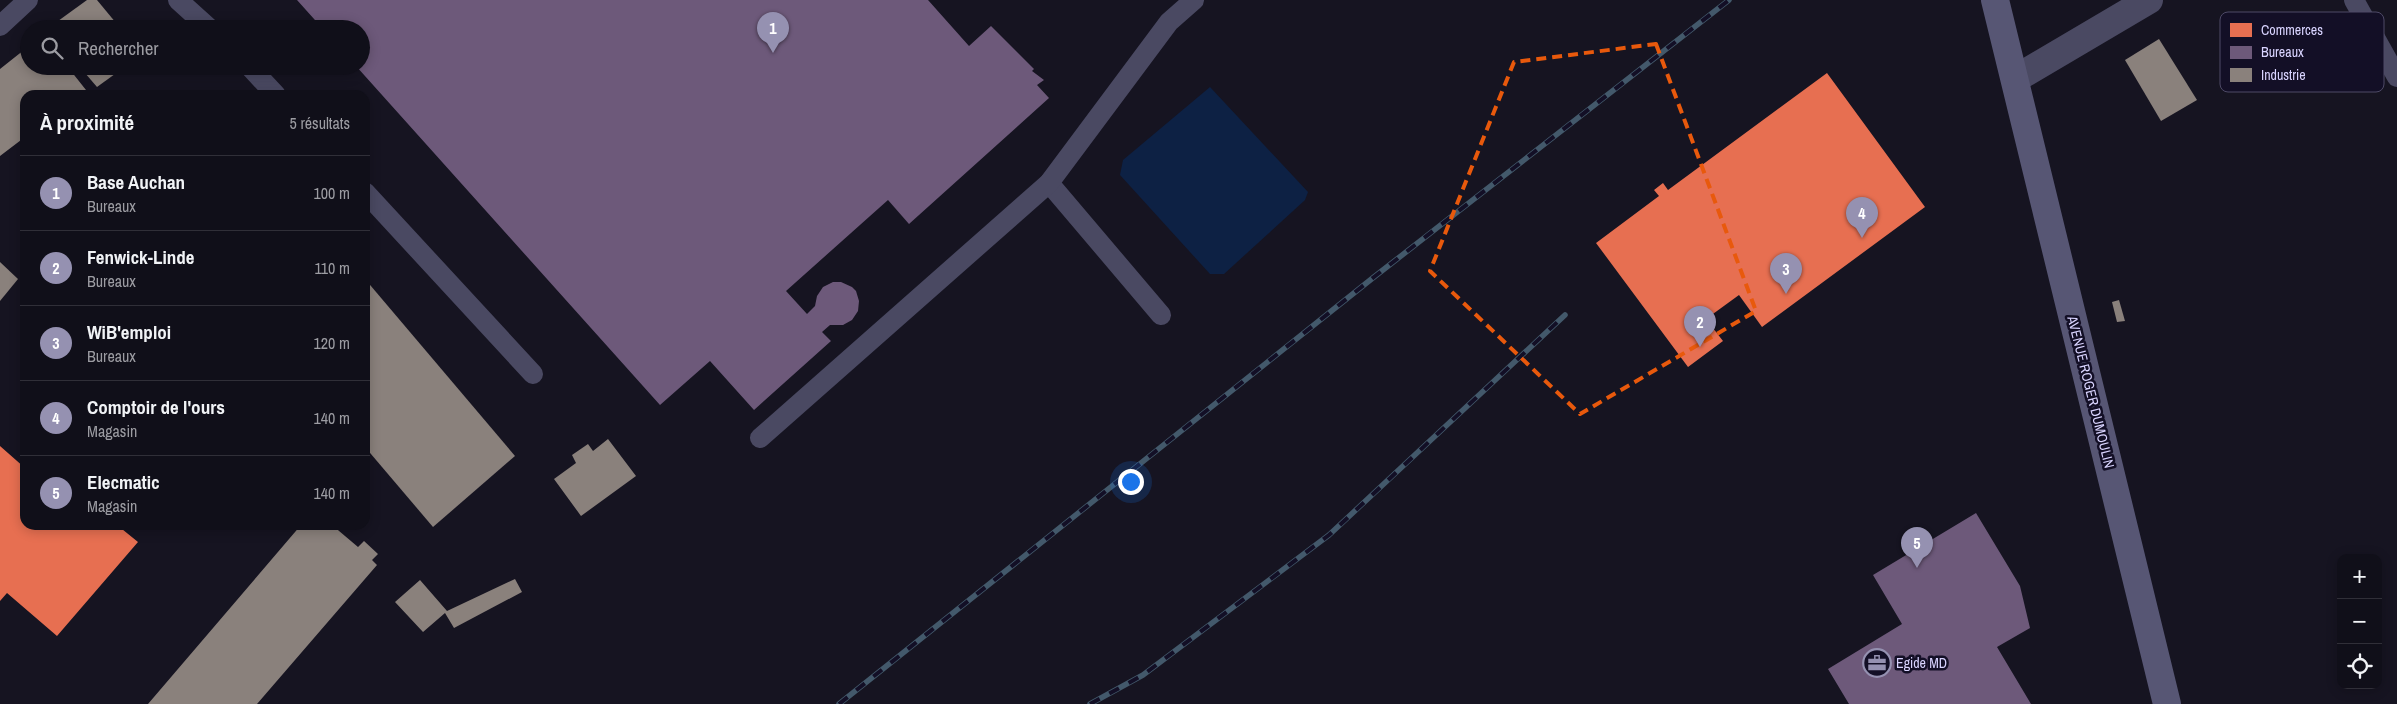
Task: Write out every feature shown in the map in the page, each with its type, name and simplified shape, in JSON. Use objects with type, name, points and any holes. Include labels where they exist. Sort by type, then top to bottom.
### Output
[{"type":"main road","name":"AVENUE ROGER DUMOULIN","points":[[1995,0],[2167,704]]},
{"type":"street","points":[[2015,79],[2149,0]]},
{"type":"lane","points":[[0,26],[28,0]]},
{"type":"lane","points":[[178,0],[200,20]]},
{"type":"lane","points":[[760,438],[1049,183],[1169,22],[1194,0]]},
{"type":"lane","points":[[2354,0],[2361,12]]},
{"type":"lane","points":[[2384,54],[2397,77]]},
{"type":"lane","points":[[257,75],[271,90]]},
{"type":"lane","points":[[1049,183],[1161,315]]},
{"type":"lane","points":[[370,197],[533,374]]},
{"type":"highlighted area","points":[[1656,44],[1756,311],[1580,414],[1430,271],[1514,62]]},
{"type":"water","points":[[1210,87],[1308,192],[1305,200],[1224,274],[1210,274],[1120,175],[1123,160]]},
{"type":"building: Commerces","points":[[1827,73],[1925,207],[1762,327],[1739,295],[1706,319],[1723,341],[1688,367],[1596,243],[1659,196],[1654,190],[1663,183],[1668,190]]},
{"type":"building: Commerces","points":[[0,446],[20,464],[20,530],[123,530],[138,542],[57,636],[7,593],[0,601]]},
{"type":"building: Bureaux","points":[[297,0],[928,0],[969,46],[991,26],[1034,69],[1032,71],[1044,80],[1037,85],[1049,98],[909,224],[888,200],[786,291],[807,314],[815,306],[817,296],[823,287],[833,282],[841,282],[856,291],[859,301],[858,311],[852,320],[843,325],[830,325],[822,332],[831,341],[754,410],[710,361],[660,405],[364,75],[370,75],[370,20],[315,20]]},
{"type":"building: Bureaux","points":[[1976,513],[2020,586],[2030,628],[1997,647],[2031,704],[1849,704],[1828,669],[1902,624],[1873,575]]},
{"type":"building: Industrie","points":[[87,0],[97,0],[114,20],[59,20]]},
{"type":"building: Industrie","points":[[2159,39],[2197,100],[2161,121],[2125,60]]},
{"type":"building: Industrie","points":[[20,53],[20,75],[74,75],[86,90],[20,90],[20,141],[0,156],[0,69]]},
{"type":"building: Industrie","points":[[87,75],[114,75],[97,87]]},
{"type":"building: Industrie","points":[[0,262],[18,279],[0,301]]},
{"type":"building: Industrie","points":[[370,285],[515,456],[433,527],[370,453]]},
{"type":"building: Industrie","points":[[2119,300],[2125,321],[2117,322],[2112,302]]},
{"type":"building: Industrie","points":[[608,439],[636,476],[581,516],[554,479],[576,463],[572,455],[588,444],[593,451]]},
{"type":"building: Industrie","points":[[297,530],[338,530],[358,547],[364,541],[378,554],[372,560],[377,565],[257,704],[148,704]]},
{"type":"building: Industrie","points":[[515,579],[522,592],[454,628],[445,613],[423,632],[395,602],[420,580],[447,611]]},
{"type":"railway","points":[[839,704],[1374,277],[1729,0]]},
{"type":"railway","points":[[1090,704],[1143,675],[1329,535],[1565,315]]},
{"type":"place","name":"Base Auchan","points":[[773,53]]},
{"type":"place","name":"Comptoir de l'ours","points":[[1862,238]]},
{"type":"place","name":"WiB'emploi","points":[[1786,294]]},
{"type":"place","name":"Fenwick-Linde","points":[[1700,347]]},
{"type":"place","name":"Elecmatic","points":[[1917,568]]},
{"type":"place","name":"Egide MD","points":[[1877,663]]}]
